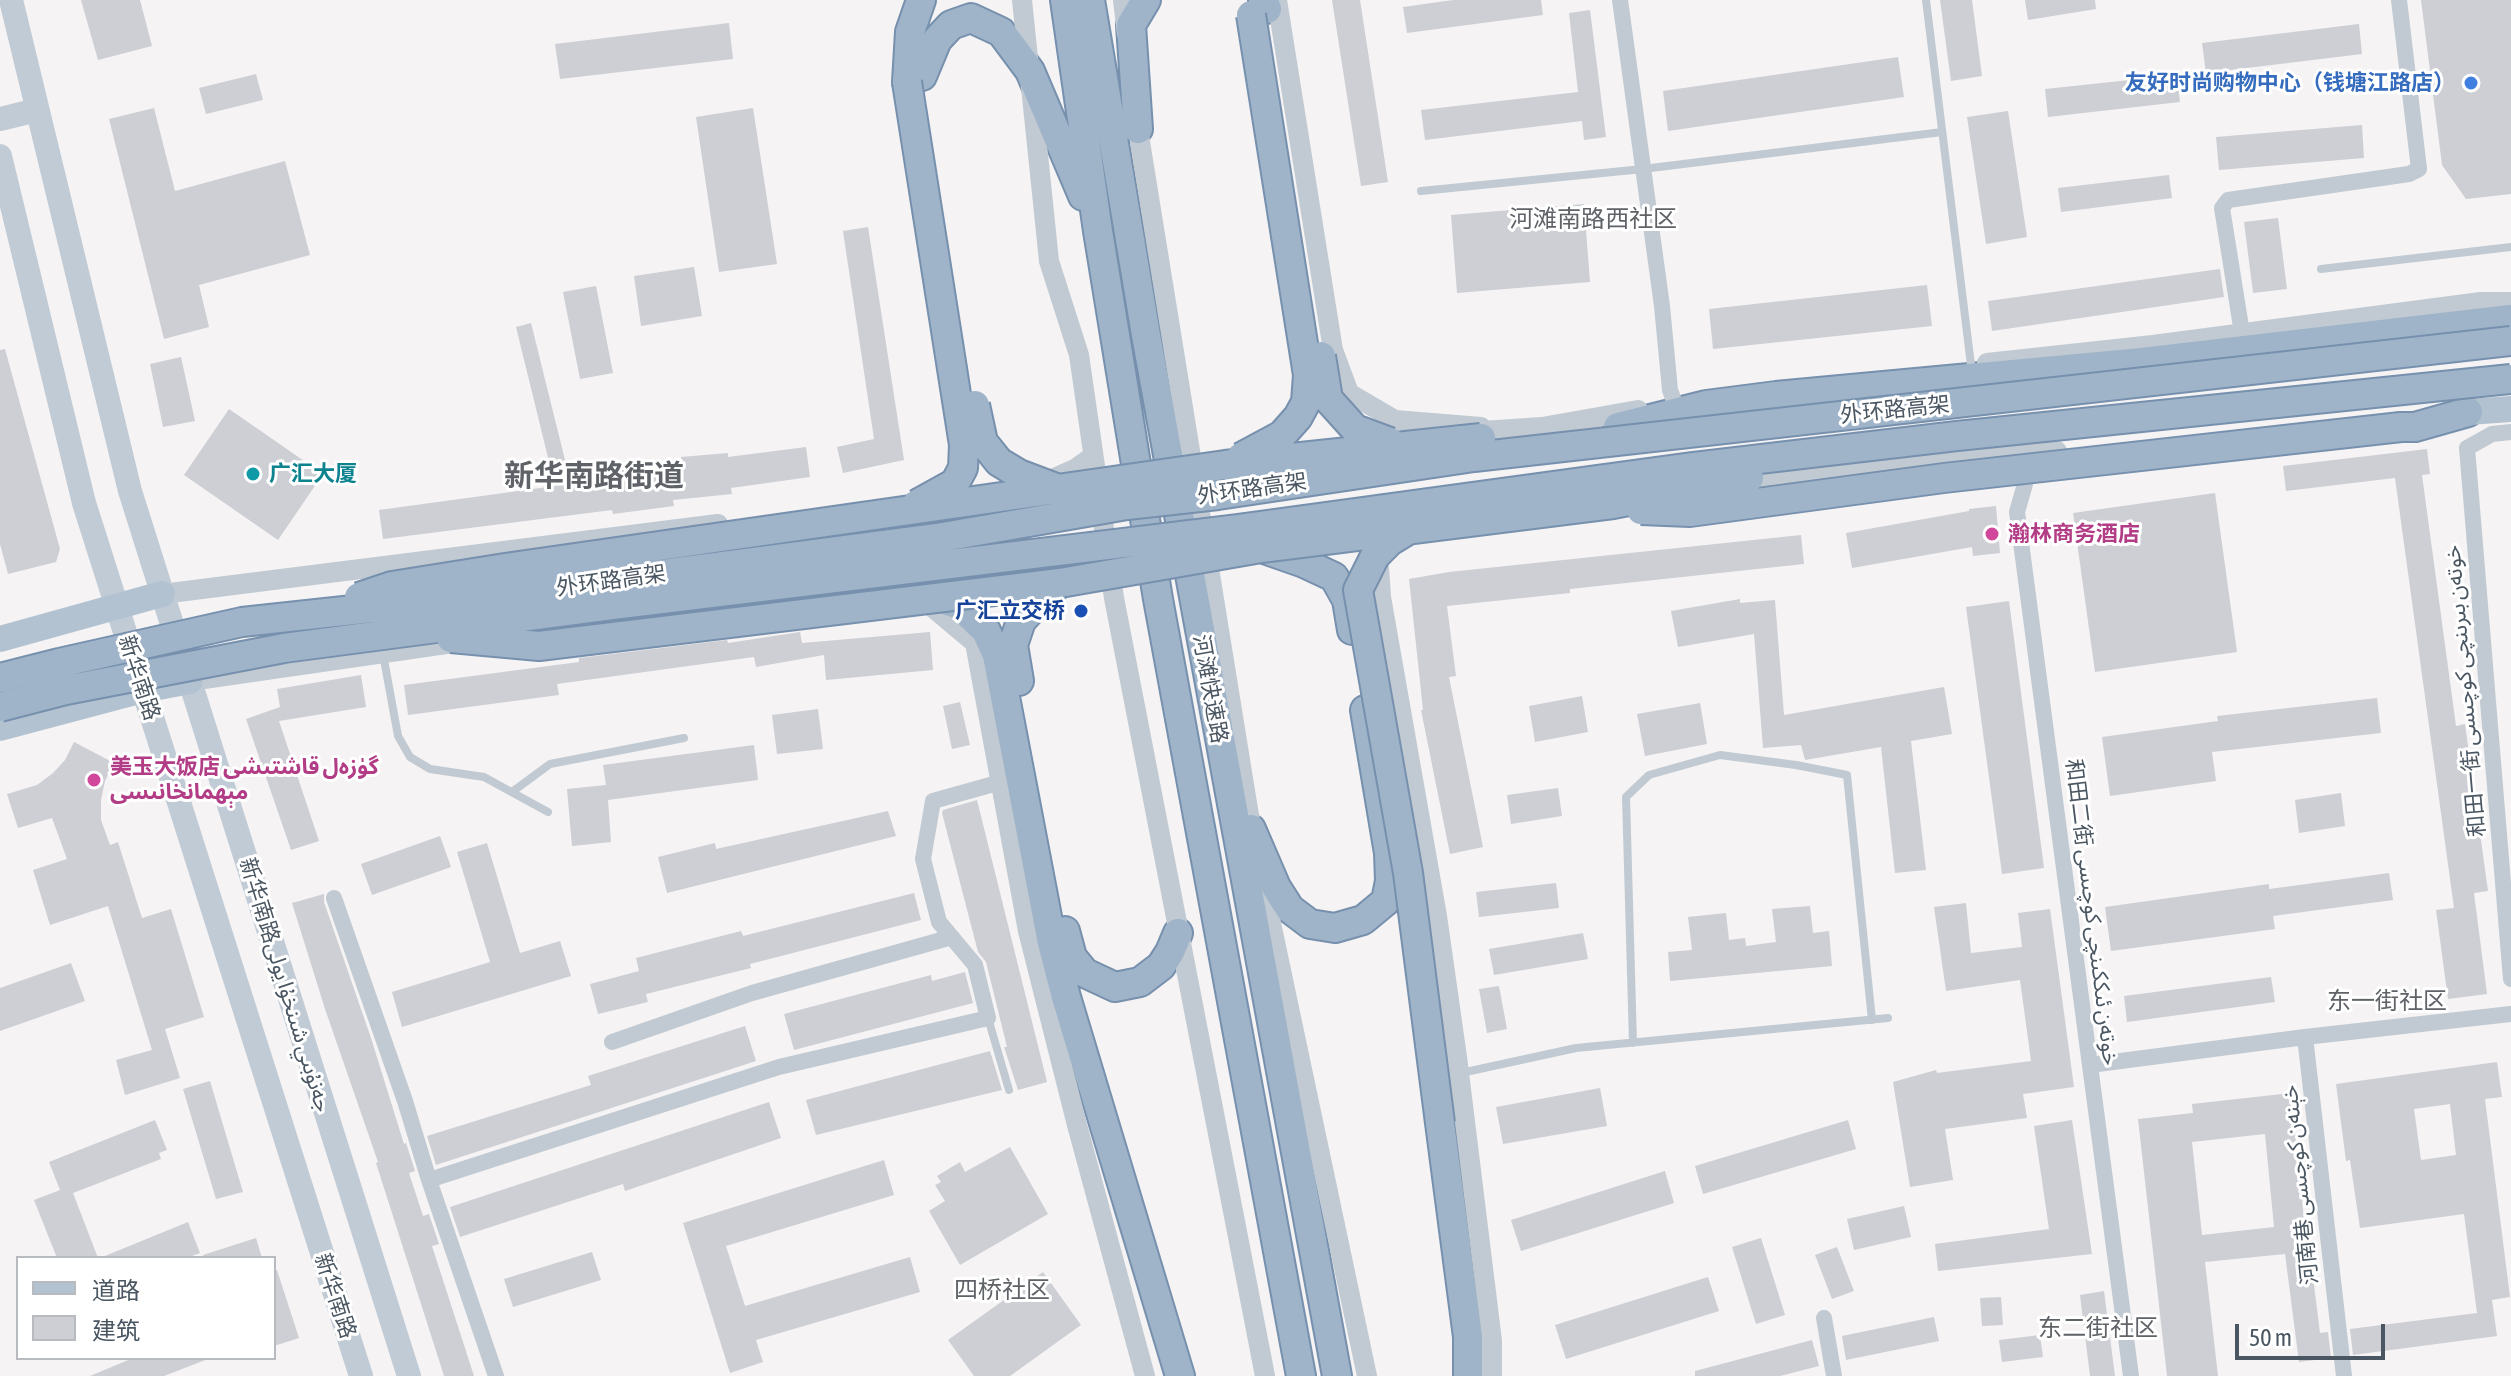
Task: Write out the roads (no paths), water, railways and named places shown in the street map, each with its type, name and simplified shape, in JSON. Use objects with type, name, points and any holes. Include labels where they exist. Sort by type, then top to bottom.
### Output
[{"type":"highway","points":[[901,513],[955,483],[963,468],[964,445],[910,32],[921,0]]},
{"type":"highway","name":"河滩快速路","points":[[1065,0],[1098,231],[1158,599],[1301,1376]]},
{"type":"highway","name":"河滩快速路","points":[[1090,0],[1151,366],[1337,1376]]},
{"type":"highway","points":[[1138,129],[1131,25],[1146,0]]},
{"type":"highway","points":[[1260,5],[1328,399],[1355,429],[1399,445]]},
{"type":"highway","points":[[1225,465],[1282,435],[1306,402],[1308,375],[1260,5]]},
{"type":"highway","points":[[1061,489],[1019,474],[999,462],[983,442],[915,79],[937,40],[951,25],[971,18],[1001,32],[1030,71],[1098,231]]},
{"type":"highway","points":[[1618,427],[1706,405],[1776,396],[2142,362],[2511,319]]},
{"type":"highway","name":"外环路高架","points":[[0,678],[242,622],[548,589],[937,538],[1127,505],[1218,495],[1474,457],[2511,341]]},
{"type":"highway","name":"外环路高架","points":[[0,707],[66,690],[284,648],[390,643],[1132,540],[1239,529],[1692,467],[1957,436],[2511,379]]},
{"type":"highway","points":[[301,616],[392,586],[420,581],[1225,465],[1399,445],[1827,407],[2056,392]]},
{"type":"highway","points":[[1584,508],[1690,512],[1944,478],[2415,427],[2468,412]]},
{"type":"highway","points":[[390,643],[539,646],[1060,583],[1261,548],[1584,508],[1957,436]]},
{"type":"highway","points":[[1409,530],[1390,541],[1375,556],[1358,590],[1408,873],[1468,1337],[1468,1376]]},
{"type":"highway","points":[[1251,829],[1276,887],[1290,909],[1310,924],[1335,928],[1363,920],[1386,901],[1390,881],[1389,853],[1347,600],[1334,577],[1261,548]]},
{"type":"highway","points":[[1060,583],[1021,621],[1013,645],[1058,908],[1072,957],[1085,973],[1115,987],[1140,982],[1161,966],[1178,933]]},
{"type":"highway","points":[[940,598],[959,605],[986,631],[997,655],[1062,984],[1180,1376]]},
{"type":"main road","points":[[0,639],[162,594],[130,491],[11,0]]},
{"type":"main road","points":[[0,119],[37,110]]},
{"type":"main road","name":"新华南路","points":[[0,156],[84,503],[361,1376]]},
{"type":"main road","points":[[2468,412],[2511,409]]},
{"type":"main road","name":"新华南路جەنۇبىي شىنخۇا يولى","points":[[162,594],[409,1376]]},
{"type":"main road","points":[[0,728],[143,690],[190,681]]},
{"type":"street","points":[[1022,0],[1049,261],[1079,355],[1114,598],[1265,1376]]},
{"type":"street","points":[[1123,0],[1138,129],[1251,829],[1367,1376]]},
{"type":"street","points":[[1620,0],[1670,390],[1675,404]]},
{"type":"street","points":[[2242,333],[2222,208],[2228,200],[2409,174],[2419,169],[2399,0]]},
{"type":"street","points":[[1260,5],[1333,350],[1349,393],[1395,420],[1513,429]]},
{"type":"street","points":[[1187,434],[1209,453],[1224,457],[1323,442],[1542,427],[1754,391],[2481,302],[2511,302]]},
{"type":"street","points":[[1208,561],[1229,544],[1376,526],[2022,455],[2431,413],[2468,412]]},
{"type":"street","name":"和田一街 خوتەن بىرىنچى كوچىسى","points":[[2511,432],[2492,434],[2467,448],[2511,979]]},
{"type":"street","name":"和田二街 خوتەن ئىككىنچى كوچىسى","points":[[2022,455],[2025,484],[2017,512],[2131,1376]]},
{"type":"street","points":[[162,594],[1036,486],[1059,477],[1092,457]]},
{"type":"street","points":[[1376,526],[1381,597],[1437,916],[1460,1074],[1492,1341],[1492,1376]]},
{"type":"street","points":[[190,681],[390,643],[960,574],[1038,560],[1092,577],[1114,598]]},
{"type":"street","points":[[870,584],[931,606],[975,643],[1032,946],[1145,1376]]},
{"type":"street","points":[[429,1180],[779,1067],[988,1018],[975,965],[939,922],[923,859],[933,801],[1001,782]]},
{"type":"street","points":[[334,898],[496,1376]]},
{"type":"street","points":[[612,1042],[752,993],[952,937]]},
{"type":"street","points":[[2090,1065],[2511,1014]]},
{"type":"street","name":"河南巷 خېنەن كوچىسى","points":[[2305,1037],[2344,1376]]},
{"type":"street","points":[[1824,1318],[1834,1376]]},
{"type":"lane","points":[[1926,0],[1971,365]]},
{"type":"lane","points":[[1421,191],[1643,169],[1942,132]]},
{"type":"lane","points":[[2321,269],[2511,247]]},
{"type":"lane","points":[[390,643],[398,736],[410,757],[430,769],[484,777],[548,812]]},
{"type":"lane","points":[[512,792],[550,764],[684,738]]},
{"type":"lane","points":[[1633,1043],[1626,797],[1649,775],[1720,755],[1847,775],[1872,1020]]},
{"type":"lane","points":[[988,1018],[1009,1090]]},
{"type":"lane","points":[[1460,1074],[1576,1048],[1888,1018]]},
{"type":"place","name":"友好时尚购物中心（钱塘江路店）","points":[[2471,83]]},
{"type":"place","name":"广汇大厦","points":[[253,474]]},
{"type":"place","name":"瀚林商务酒店","points":[[1992,534]]},
{"type":"place","name":"广汇立交桥","points":[[1081,611]]},
{"type":"place","name":"美玉大饭店 گۈزەل قاشتىشى مېھمانخانىسى","points":[[94,780]]},
{"type":"district","name":"河滩南路西社区","points":[[1593,219]]},
{"type":"district","name":"新华南路街道","points":[[594,477]]},
{"type":"district","name":"东一街社区","points":[[2387,1001]]},
{"type":"district","name":"四桥社区","points":[[1002,1290]]},
{"type":"district","name":"东二街社区","points":[[2098,1328]]}]
